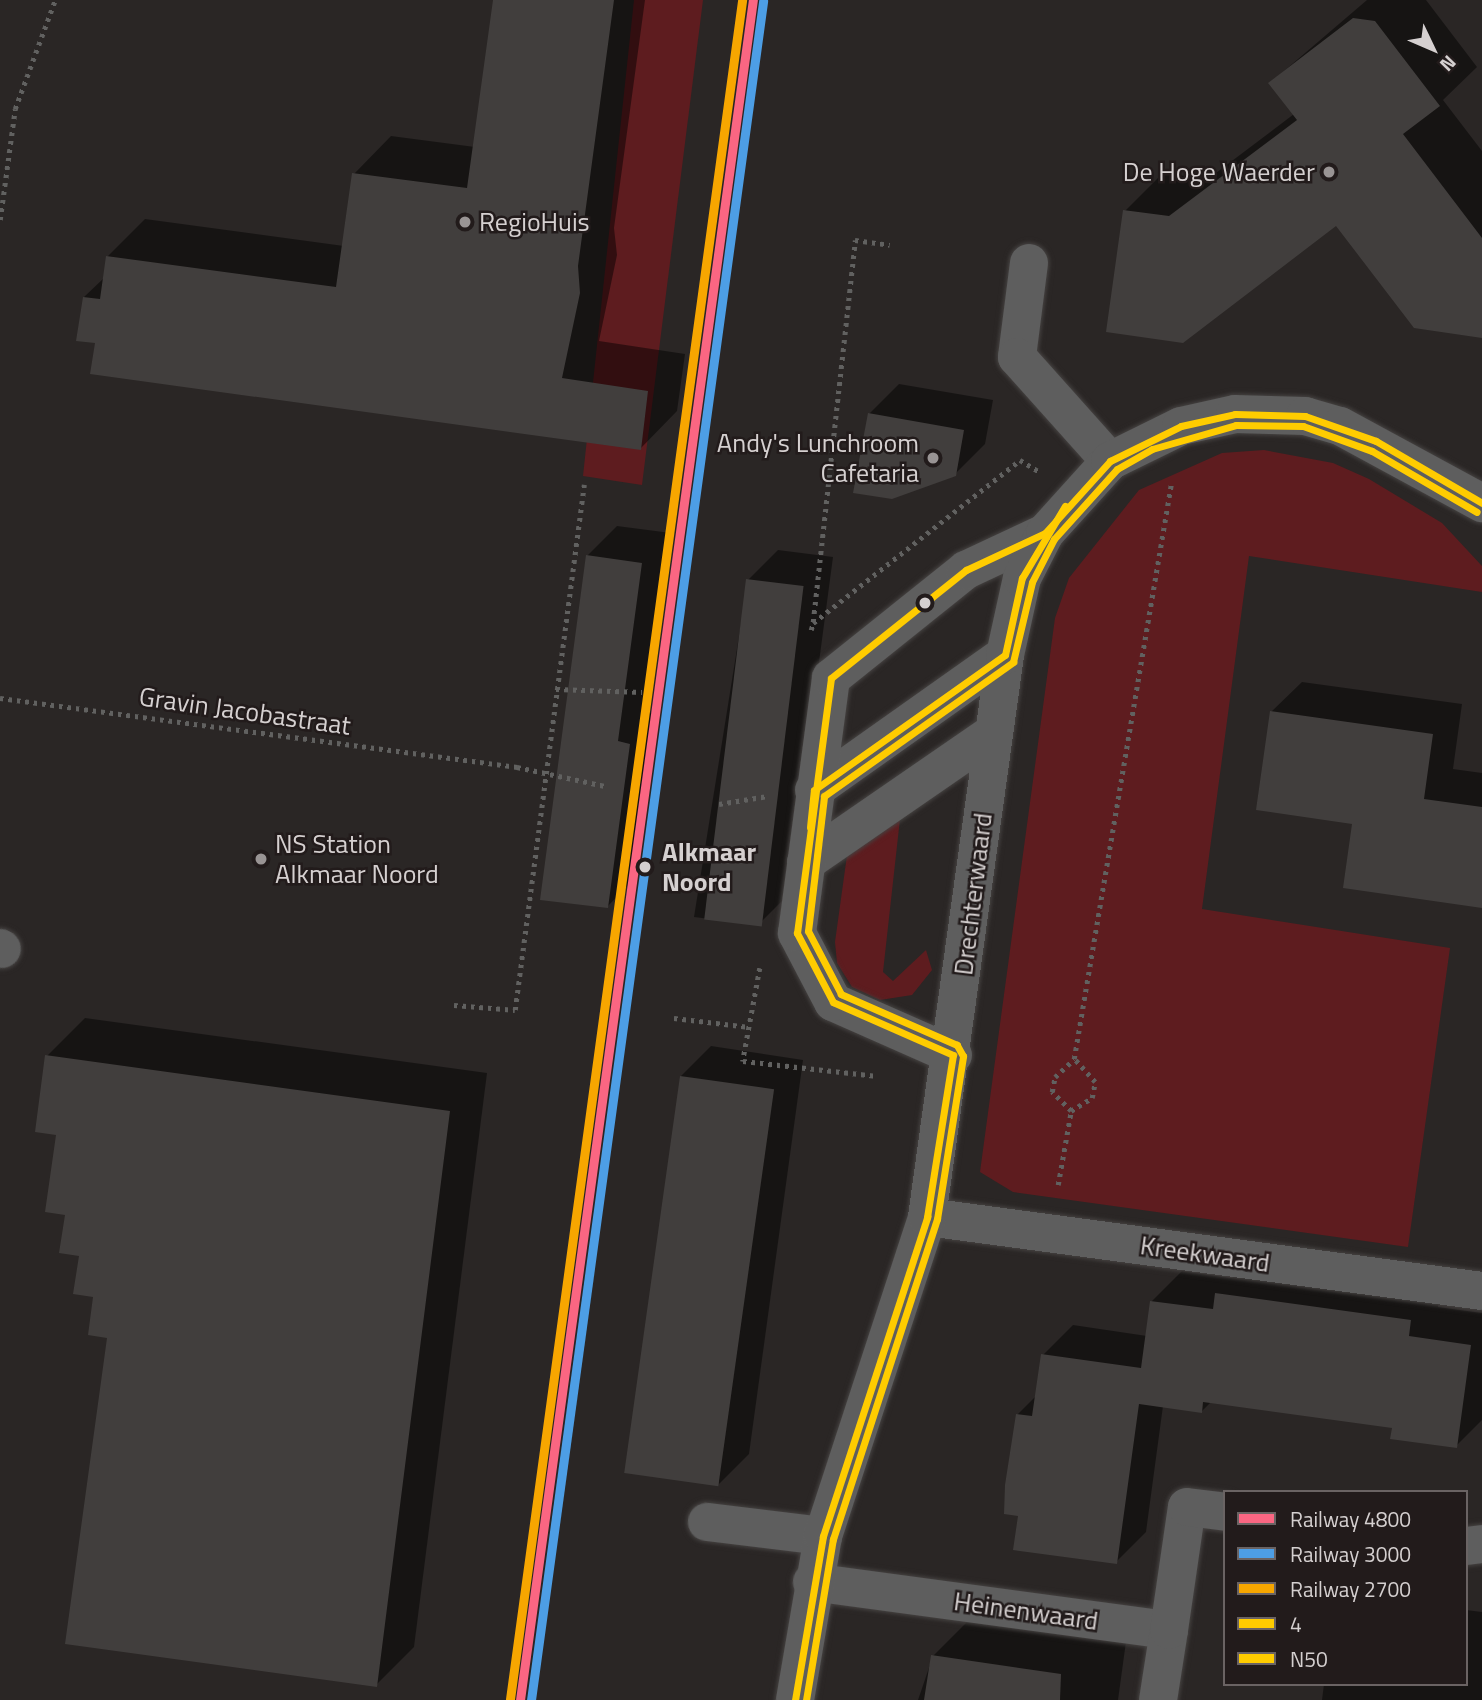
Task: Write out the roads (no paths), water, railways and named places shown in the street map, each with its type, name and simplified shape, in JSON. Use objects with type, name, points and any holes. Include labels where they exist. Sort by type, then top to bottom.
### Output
[{"type":"street","points":[[1029,263],[1017,357],[1110,461]]},
{"type":"street","name":"Drechterwaard","points":[[795,1700],[812,1582],[823,1536],[927,1217],[953,1055],[1005,655],[1022,578],[1045,533],[1110,461],[1181,426],[1235,414],[1305,416],[1376,441],[1482,503]]},
{"type":"street","name":"Drechterwaard","points":[[953,1055],[833,1002],[797,933],[831,678],[966,570],[1045,533]]},
{"type":"street","points":[[814,790],[1005,655]]},
{"type":"street","points":[[806,862],[993,733]]},
{"type":"street","name":"Kreekwaard","points":[[927,1217],[1482,1291]]},
{"type":"street","points":[[1158,1700],[1187,1507],[1223,1512]]},
{"type":"street","points":[[707,1522],[823,1536]]},
{"type":"street","name":"Heinenwaard","points":[[812,1582],[1169,1630]]},
{"type":"rail line","name":"2700","points":[[510,1699],[742,0]]},
{"type":"rail line","name":"4800","points":[[520,1700],[753,0]]},
{"type":"rail line","name":"3000","points":[[531,1700],[763,1]]},
{"type":"place","name":"De Hoge Waerder","points":[[1329,172]]},
{"type":"place","name":"RegioHuis","points":[[465,222]]},
{"type":"place","name":"Andy's Lunchroom Cafetaria","points":[[933,458]]},
{"type":"place","name":"NS Station Alkmaar Noord","points":[[261,859]]},
{"type":"place","name":"Alkmaar Noord","points":[[645,867]]}]
